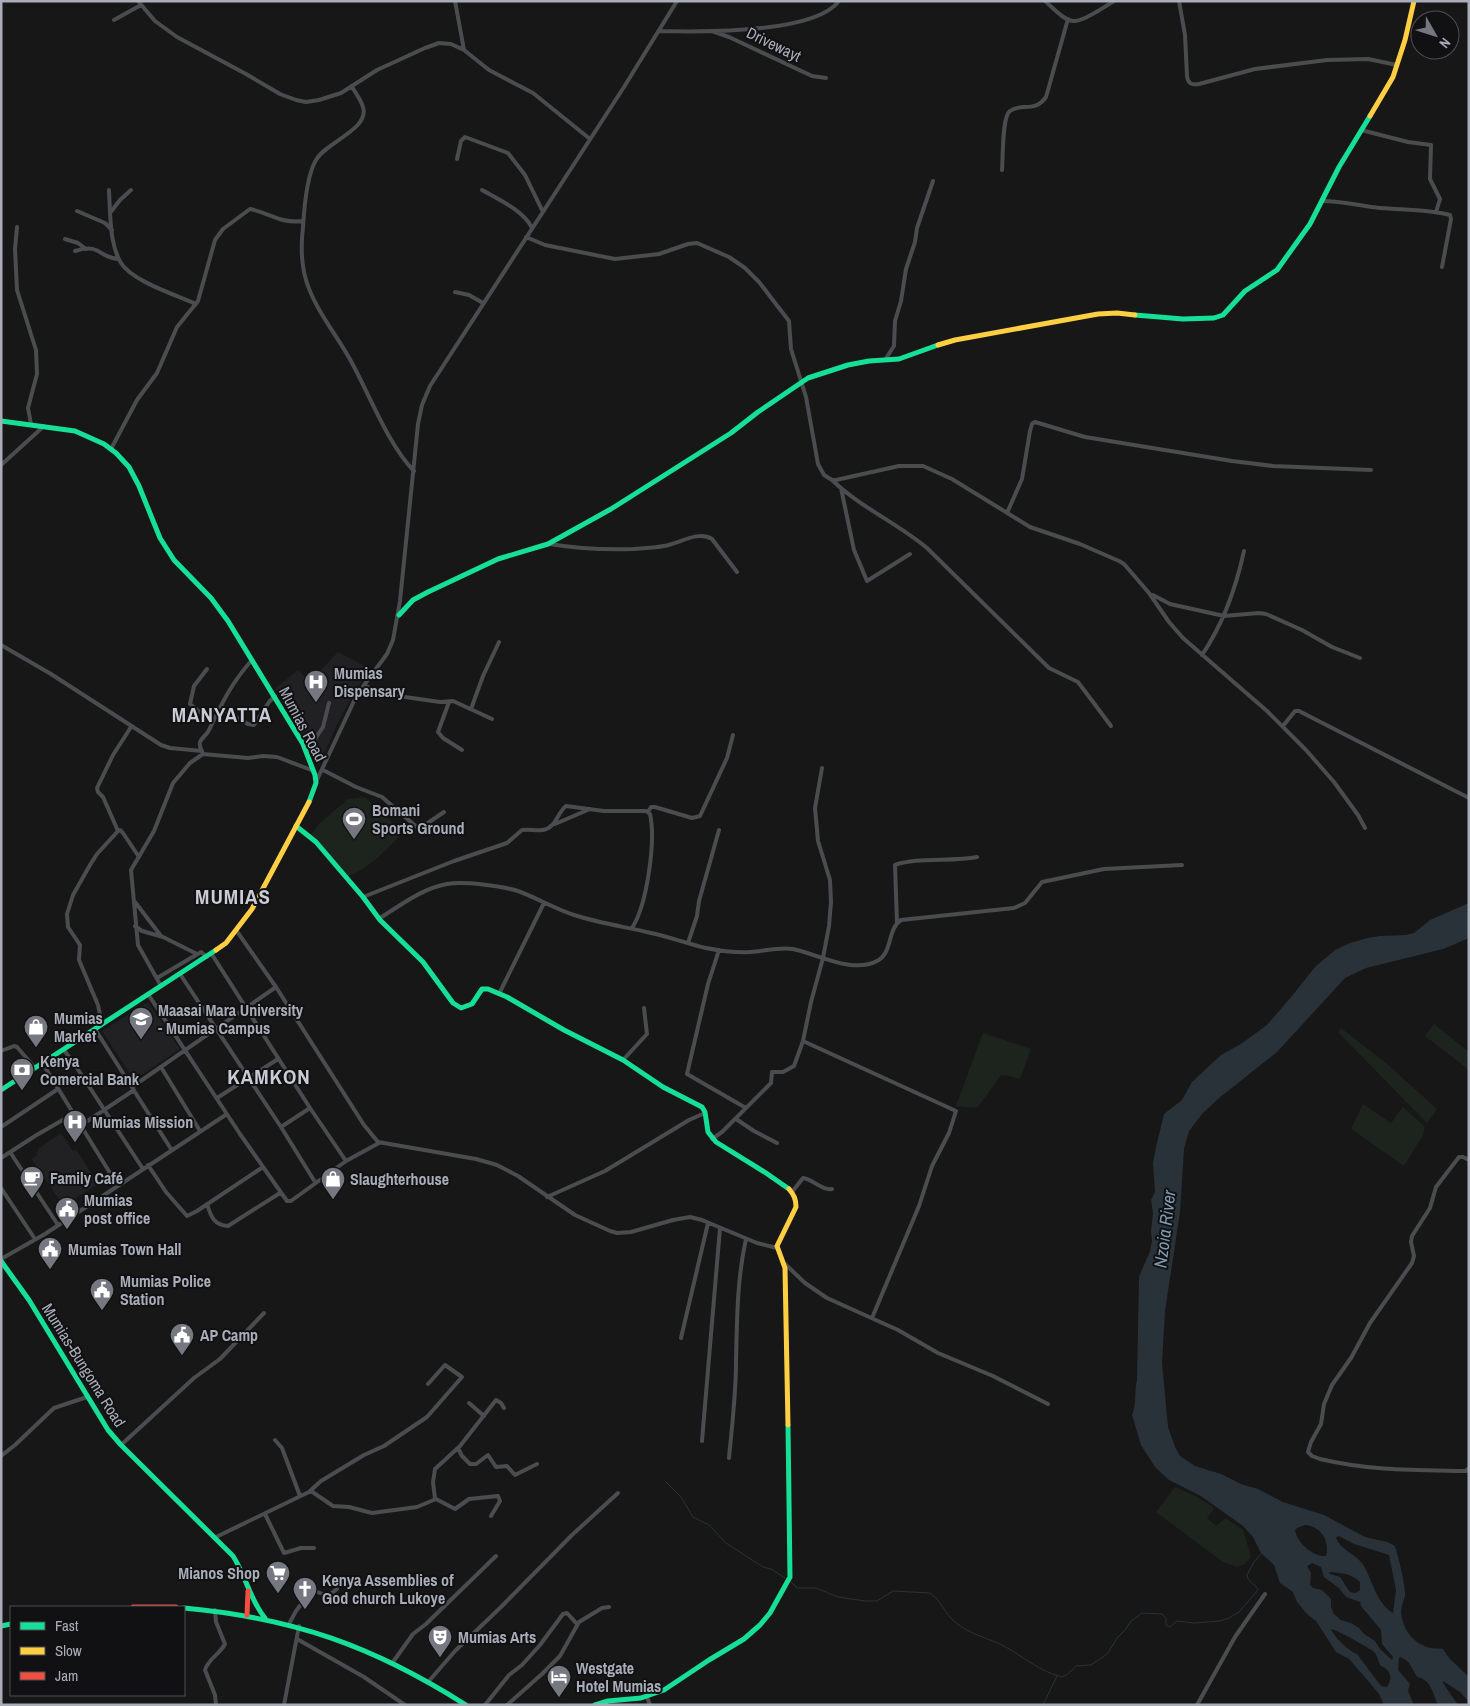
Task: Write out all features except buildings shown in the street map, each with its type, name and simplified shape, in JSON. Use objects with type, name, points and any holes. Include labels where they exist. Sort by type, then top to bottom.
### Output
[{"type":"main road","points":[[399,615],[418,597],[498,560],[549,544],[611,509],[731,433],[808,378],[838,367],[869,361],[899,359],[955,340],[1098,314],[1117,312],[1182,319],[1218,317],[1240,295],[1269,276],[1282,264],[1306,230],[1361,130],[1389,84],[1405,40],[1414,1]]},
{"type":"main road","name":"Mumias Road","points":[[1,421],[31,424],[86,434],[111,448],[123,459],[135,476],[154,526],[174,560],[220,609],[275,696],[306,751],[316,782],[307,806],[255,903],[226,943],[1,1090]]},
{"type":"main road","points":[[296,826],[316,842],[364,897],[369,907],[404,945],[419,958],[453,1003],[461,1008],[472,1004],[485,988],[623,1060],[663,1087],[702,1107],[705,1113],[708,1132],[712,1139],[728,1151],[773,1177],[796,1197],[796,1206],[778,1242],[777,1248],[784,1263],[790,1578],[777,1603],[749,1636],[708,1660],[681,1679],[647,1697],[610,1700],[595,1705]]},
{"type":"main road","name":"Mumias-Bungoma Road","points":[[1,1260],[32,1304],[108,1430],[237,1562],[255,1608],[265,1618]]},
{"type":"main road","name":"Mumias-Bungoma Road","points":[[247,1615],[248,1588]]},
{"type":"main road","points":[[185,1608],[215,1610],[265,1618],[299,1626],[346,1642],[393,1662],[429,1681],[466,1705]]},
{"type":"street","points":[[455,1],[464,50]]},
{"type":"street","points":[[316,782],[348,714],[364,685],[390,647],[399,615],[418,424],[426,396],[434,378],[543,212],[677,1]]},
{"type":"street","points":[[659,31],[710,31],[786,24],[820,14],[832,8],[839,1]]},
{"type":"street","points":[[1045,1],[1068,19],[1074,21],[1078,21],[1114,1]]},
{"type":"street","points":[[1179,1],[1185,35],[1187,76],[1191,84],[1199,84],[1256,69],[1327,60],[1368,59],[1397,65]]},
{"type":"street","points":[[114,20],[140,3],[155,21],[177,37],[280,94],[306,102],[336,95],[377,70],[434,44],[451,44],[464,50],[489,70],[533,93],[590,139]]},
{"type":"street","points":[[1002,170],[1005,124],[1008,114],[1012,110],[1035,107],[1046,97],[1068,19]]},
{"type":"street","name":"Drivewayt","points":[[710,31],[729,37],[812,76],[826,78]]},
{"type":"street","points":[[352,87],[362,103],[364,117],[359,126],[326,148],[314,162],[303,221],[304,272],[311,293],[352,362],[386,429],[406,462],[414,471]]},
{"type":"street","points":[[1361,130],[1408,142],[1431,145],[1430,179],[1440,199],[1436,212]]},
{"type":"street","points":[[457,160],[461,141],[465,137],[508,153],[525,176],[543,212]]},
{"type":"street","points":[[885,360],[894,346],[895,322],[901,301],[906,268],[919,220],[933,181]]},
{"type":"street","points":[[109,190],[112,230],[119,259],[126,269],[138,277],[196,304]]},
{"type":"street","points":[[110,213],[130,190]]},
{"type":"street","points":[[482,190],[506,203],[529,222],[532,228]]},
{"type":"street","points":[[1322,201],[1383,208],[1417,209],[1451,216],[1442,267]]},
{"type":"street","points":[[111,448],[137,400],[157,373],[177,328],[196,304],[213,244],[218,235],[250,210],[290,222],[303,221]]},
{"type":"street","points":[[77,211],[105,223],[112,230]]},
{"type":"street","points":[[17,227],[15,249],[17,290],[36,350],[37,360],[36,382],[28,408],[31,424]]},
{"type":"street","points":[[526,237],[546,244],[609,258],[627,259],[659,254],[693,243],[703,245],[729,257],[751,273],[789,320],[792,349],[806,397],[818,464],[824,475],[927,548],[1049,668],[1073,679],[1081,686],[1111,726]]},
{"type":"street","points":[[65,239],[86,248]]},
{"type":"street","points":[[75,251],[86,248],[95,249],[112,259],[119,259]]},
{"type":"street","points":[[455,292],[469,295],[483,303]]},
{"type":"street","points":[[1007,512],[1022,479],[1031,428],[1035,422],[1085,437],[1232,461],[1273,466],[1371,470]]},
{"type":"street","points":[[1,466],[44,426]]},
{"type":"street","points":[[832,480],[856,477],[899,466],[923,466],[953,480],[1030,527],[1080,544],[1124,564],[1149,592],[1176,631],[1267,710],[1334,782],[1365,828]]},
{"type":"street","points":[[841,488],[854,550],[867,581],[910,554]]},
{"type":"street","points":[[549,544],[612,550],[661,547],[693,537],[706,536],[712,539],[737,572]]},
{"type":"street","points":[[1202,655],[1224,616],[1244,551]]},
{"type":"street","points":[[1149,592],[1170,604],[1224,616],[1266,614],[1302,630],[1332,647],[1360,658]]},
{"type":"street","points":[[471,709],[483,676],[499,642]]},
{"type":"street","points":[[1,645],[165,747],[248,758],[277,757],[314,771]]},
{"type":"street","points":[[202,752],[200,743],[202,738],[209,730],[234,681],[252,660]]},
{"type":"street","points":[[207,669],[194,686],[190,704],[212,722]]},
{"type":"street","points":[[364,685],[382,694],[435,701],[453,701],[492,718]]},
{"type":"street","points":[[219,708],[248,724],[254,725],[275,696]]},
{"type":"street","points":[[449,702],[438,732],[443,738],[462,750]]},
{"type":"street","points":[[306,751],[323,727],[329,703]]},
{"type":"street","points":[[1282,726],[1295,711],[1299,711],[1469,798]]},
{"type":"street","points":[[131,727],[113,755],[98,788],[98,792],[103,797],[118,831],[120,830],[123,833],[139,857]]},
{"type":"street","points":[[648,812],[653,806],[692,818],[700,816],[727,758],[733,735]]},
{"type":"street","points":[[161,986],[138,945],[131,870],[157,826],[173,783],[202,752]]},
{"type":"street","points":[[712,1139],[736,1119],[771,1083],[772,1072],[783,1072],[794,1066],[803,1041],[829,931],[830,880],[818,841],[815,808],[822,768]]},
{"type":"street","points":[[323,770],[356,787],[382,797],[419,829],[444,812]]},
{"type":"street","points":[[364,897],[454,861],[507,843],[522,830],[542,830],[548,828],[566,806],[612,812],[648,812]]},
{"type":"street","points":[[553,824],[590,809]]},
{"type":"street","points":[[632,928],[641,911],[650,861],[652,823],[648,812]]},
{"type":"street","points":[[688,943],[697,916],[699,901],[719,830]]},
{"type":"street","points":[[102,1024],[98,1005],[80,960],[80,945],[68,927],[67,914],[73,895],[90,865],[97,854],[118,831]]},
{"type":"street","points":[[380,918],[428,889],[446,884],[466,884],[510,889],[577,916],[719,950],[736,952],[788,949],[849,965],[875,962],[886,953],[897,923],[895,865],[977,857]]},
{"type":"street","points":[[897,923],[905,919],[994,911],[1020,906],[1028,901],[1042,882],[1050,879],[1104,869],[1182,865]]},
{"type":"street","points":[[134,900],[163,937]]},
{"type":"street","points":[[499,994],[544,903]]},
{"type":"street","points":[[135,926],[142,931],[163,937],[197,954]]},
{"type":"street","points":[[236,930],[276,987],[364,1125],[379,1143],[487,1162],[512,1172],[574,1215],[616,1233],[632,1232],[682,1218],[696,1218],[746,1239],[777,1248]]},
{"type":"street","points":[[719,950],[708,984],[687,1074],[746,1108]]},
{"type":"street","points":[[157,978],[197,954],[202,952],[209,955],[346,1161]]},
{"type":"street","points":[[180,974],[217,1028],[315,1182]]},
{"type":"street","points":[[80,1126],[276,987]]},
{"type":"street","points":[[148,994],[285,1200],[290,1202],[346,1161],[379,1143]]},
{"type":"street","points":[[623,1060],[647,1034],[644,1008]]},
{"type":"street","points":[[95,1029],[171,1149]]},
{"type":"street","points":[[803,1041],[956,1111],[949,1133],[932,1166],[919,1206],[872,1318]]},
{"type":"street","points":[[1,1051],[14,1046],[18,1047],[35,1069]]},
{"type":"street","points":[[64,1050],[143,1169]]},
{"type":"street","points":[[216,1098],[278,1059]]},
{"type":"street","points":[[43,1064],[118,1186]]},
{"type":"street","points":[[161,1067],[200,1131]]},
{"type":"street","points":[[1,1127],[58,1089]]},
{"type":"street","points":[[281,1127],[310,1108]]},
{"type":"street","points":[[547,1197],[605,1171],[689,1120],[705,1113]]},
{"type":"street","points":[[1,1158],[73,1114]]},
{"type":"street","points":[[1,1260],[58,1225],[227,1114]]},
{"type":"street","points":[[736,1119],[777,1143]]},
{"type":"street","points":[[10,1152],[58,1225]]},
{"type":"street","points":[[1469,1160],[1463,1156],[1459,1157],[1436,1187],[1430,1208],[1412,1238],[1411,1245],[1414,1256],[1412,1263],[1370,1323],[1351,1358],[1332,1385],[1325,1401],[1321,1424],[1309,1445],[1308,1452],[1320,1459],[1373,1469],[1449,1472],[1466,1471],[1469,1468]]},
{"type":"street","points":[[148,1165],[166,1192],[186,1215],[194,1213],[263,1167]]},
{"type":"street","points":[[792,1192],[802,1178],[826,1189],[832,1189]]},
{"type":"street","points":[[1,1188],[35,1239]]},
{"type":"street","points":[[207,1204],[214,1221],[220,1225],[228,1226],[280,1193]]},
{"type":"street","points":[[681,1338],[708,1223]]},
{"type":"street","points":[[702,1441],[720,1228]]},
{"type":"street","points":[[729,1458],[736,1364],[737,1308],[742,1257],[746,1239]]},
{"type":"street","points":[[784,1263],[805,1283],[819,1293],[898,1330],[938,1353],[986,1373],[1048,1404]]},
{"type":"street","points":[[121,1445],[194,1378],[220,1359],[264,1313]]},
{"type":"street","points":[[214,1538],[310,1491],[321,1481],[366,1454],[384,1446],[427,1417],[462,1377],[445,1365],[428,1384]]},
{"type":"street","points":[[1,1456],[54,1408],[87,1398]]},
{"type":"street","points":[[435,1499],[434,1472],[458,1448],[496,1400],[504,1408]]},
{"type":"street","points":[[469,1403],[484,1416]]},
{"type":"street","points":[[274,1440],[282,1448],[300,1496]]},
{"type":"street","points":[[458,1448],[462,1456],[470,1464],[476,1464],[488,1455],[496,1467],[507,1466],[515,1475],[537,1464]]},
{"type":"street","points":[[310,1491],[333,1506],[348,1506],[372,1513],[417,1508],[435,1499]]},
{"type":"street","points":[[429,1681],[455,1652],[572,1535],[618,1493]]},
{"type":"street","points":[[435,1499],[455,1509],[468,1499],[498,1495],[500,1501],[491,1516]]},
{"type":"street","points":[[265,1514],[284,1553],[301,1548],[314,1548]]},
{"type":"street","points":[[393,1662],[412,1635],[426,1624],[496,1556]]},
{"type":"street","points":[[289,1624],[312,1590],[328,1596],[337,1589]]},
{"type":"street","points":[[1197,1705],[1235,1637],[1265,1594]]},
{"type":"street","points":[[507,1705],[560,1656],[577,1624],[602,1608],[609,1606]]},
{"type":"street","points":[[215,1610],[216,1622],[225,1644],[207,1664],[205,1670],[215,1695],[216,1705]]},
{"type":"street","points":[[485,1705],[510,1675],[536,1650],[563,1614],[567,1613],[577,1624]]},
{"type":"street","points":[[284,1705],[299,1626]]},
{"type":"street","points":[[297,1639],[364,1677],[405,1705]]},
{"type":"street","points":[[647,1697],[650,1705]]},
{"type":"shaded area","name":"Mumias Dispensary","points":[[338,652],[369,668],[340,718],[319,766],[275,689],[298,670],[310,682]]},
{"type":"shaded area","name":"Bomani Sports Ground","points":[[365,797],[403,832],[383,853],[368,865],[343,878],[309,837],[320,823],[348,799]]},
{"type":"shaded area","name":"Maasai Mara University - Mumias Campus","points":[[148,1002],[180,1049],[134,1080],[102,1031]]},
{"type":"shaded area","points":[[1434,1024],[1469,1052],[1469,1070],[1425,1036]]},
{"type":"shaded area","points":[[1341,1028],[1386,1063],[1437,1109],[1427,1123],[1338,1032]]},
{"type":"shaded area","points":[[983,1033],[1031,1049],[1020,1079],[1001,1075],[978,1107],[956,1106]]},
{"type":"shaded area","points":[[1363,1104],[1391,1123],[1403,1107],[1425,1127],[1423,1135],[1404,1166],[1351,1129]]},
{"type":"shaded area","points":[[61,1133],[73,1151],[76,1149],[98,1184],[63,1206],[32,1159],[37,1155],[38,1149]]},
{"type":"shaded area","points":[[1175,1487],[1196,1496],[1213,1507],[1207,1518],[1216,1526],[1226,1518],[1243,1530],[1251,1557],[1245,1564],[1237,1567],[1223,1562],[1156,1512]]},
{"type":"water","name":"Nzoia River","points":[[1469,903],[1469,938],[1443,949],[1366,968],[1345,978],[1277,1052],[1219,1098],[1202,1114],[1189,1131],[1184,1149],[1180,1212],[1165,1311],[1162,1363],[1168,1427],[1180,1456],[1195,1466],[1258,1489],[1283,1502],[1324,1515],[1365,1537],[1387,1542],[1395,1546],[1404,1585],[1405,1596],[1401,1611],[1406,1629],[1412,1638],[1422,1645],[1429,1648],[1443,1649],[1449,1658],[1469,1677],[1469,1702],[1460,1692],[1443,1681],[1458,1705],[1438,1705],[1428,1684],[1422,1678],[1417,1677],[1408,1663],[1400,1657],[1398,1670],[1410,1684],[1408,1691],[1414,1705],[1384,1705],[1379,1694],[1349,1659],[1336,1652],[1316,1621],[1297,1602],[1293,1592],[1280,1583],[1274,1565],[1261,1553],[1253,1537],[1243,1526],[1201,1496],[1169,1480],[1155,1467],[1141,1445],[1132,1415],[1137,1380],[1139,1277],[1150,1251],[1152,1241],[1153,1213],[1151,1200],[1155,1192],[1153,1163],[1164,1114],[1182,1100],[1192,1082],[1221,1055],[1241,1044],[1267,1025],[1315,967],[1335,950],[1368,938],[1414,933],[1430,920]],"holes":[[[1305,1525],[1320,1531],[1327,1545],[1326,1556],[1321,1556],[1306,1548],[1296,1535],[1295,1530]],[[1338,1536],[1354,1544],[1389,1555],[1396,1590],[1393,1613],[1387,1609],[1379,1598],[1361,1562],[1342,1547],[1336,1538]],[[1312,1563],[1321,1567],[1324,1577],[1339,1588],[1346,1597],[1360,1602],[1361,1606],[1381,1630],[1382,1644],[1393,1657],[1392,1660],[1380,1649],[1375,1641],[1364,1634],[1359,1628],[1341,1620],[1334,1614],[1331,1607],[1331,1599],[1322,1590],[1313,1588],[1310,1585],[1311,1573],[1307,1566]],[[1329,1572],[1346,1574],[1353,1577],[1360,1582],[1360,1590],[1356,1593],[1350,1592],[1340,1577]],[[1331,1629],[1374,1652],[1381,1666],[1389,1672],[1390,1680],[1387,1687],[1381,1686],[1357,1654],[1346,1647]]]},
{"type":"waterway","points":[[665,1481],[681,1497],[693,1517],[709,1525],[726,1543],[763,1567],[771,1569],[785,1578]]},
{"type":"waterway","points":[[791,1582],[797,1588],[816,1588],[838,1597],[865,1601],[877,1601],[893,1591],[930,1593],[960,1626],[1004,1646],[1054,1675],[1062,1677],[1076,1666],[1091,1665],[1103,1657],[1108,1653],[1130,1622],[1142,1613],[1162,1614],[1166,1618],[1166,1625],[1170,1627],[1177,1621],[1194,1623],[1220,1621],[1239,1612],[1258,1590],[1247,1575],[1254,1562],[1263,1552]]},
{"type":"waterway","points":[[1043,1705],[1057,1676]]},
{"type":"traffic: fast","points":[[1135,315],[1183,319],[1214,318],[1223,315],[1245,291],[1277,270],[1310,224],[1339,167],[1370,116]]},
{"type":"traffic: fast","points":[[399,615],[413,600],[428,592],[498,559],[548,544],[611,509],[731,433],[808,378],[848,365],[869,361],[899,359],[938,345]]},
{"type":"traffic: fast","points":[[1,421],[75,431],[104,444],[116,453],[129,467],[139,486],[160,538],[174,560],[211,598],[228,621],[303,744],[315,775],[316,783],[309,802]]},
{"type":"traffic: fast","points":[[296,826],[316,842],[380,920],[423,962],[453,1003],[461,1008],[472,1004],[482,989],[488,989],[507,997],[564,1030],[623,1060],[663,1087],[702,1107],[705,1112],[708,1132],[716,1142],[789,1189]]},
{"type":"traffic: fast","points":[[1,1090],[216,950]]},
{"type":"traffic: fast","points":[[1,1261],[29,1300],[108,1430],[233,1556],[256,1604],[265,1618]]},
{"type":"traffic: fast","points":[[595,1705],[608,1701],[641,1698],[664,1690],[744,1639],[770,1613],[790,1577],[788,1425]]},
{"type":"traffic: fast","points":[[185,1608],[261,1619],[331,1638],[398,1666],[466,1705]]},
{"type":"traffic: fast","points":[[1,1626],[10,1624]]},
{"type":"traffic: slow","points":[[1370,116],[1393,77],[1405,40],[1414,1]]},
{"type":"traffic: slow","points":[[938,345],[955,340],[1098,314],[1117,313],[1135,315]]},
{"type":"traffic: slow","points":[[216,950],[226,943],[252,909],[309,802]]},
{"type":"traffic: slow","points":[[788,1425],[785,1268],[777,1246],[796,1207],[796,1202],[789,1189]]},
{"type":"traffic: jam","points":[[247,1615],[248,1591]]},
{"type":"place","name":"Mumias Dispensary","points":[[316,703]]},
{"type":"place","name":"Bomani Sports Ground","points":[[354,840]]},
{"type":"place","name":"Maasai Mara University - Mumias Campus","points":[[141,1040]]},
{"type":"place","name":"Mumias Market","points":[[36,1048]]},
{"type":"place","name":"Kenya Comercial Bank","points":[[22,1091]]},
{"type":"place","name":"Mumias Mission","points":[[75,1143]]},
{"type":"place","name":"Family Café","points":[[32,1199]]},
{"type":"place","name":"Slaughterhouse","points":[[333,1200]]},
{"type":"place","name":"Mumias post office","points":[[67,1230]]},
{"type":"place","name":"Mumias Town Hall","points":[[50,1270]]},
{"type":"place","name":"Mumias Police Station","points":[[102,1311]]},
{"type":"place","name":"AP Camp","points":[[182,1356]]},
{"type":"place","name":"Mianos Shop","points":[[278,1594]]},
{"type":"place","name":"Kenya Assemblies of God church Lukoye","points":[[305,1610]]},
{"type":"place","name":"Mumias Arts","points":[[440,1658]]},
{"type":"place","name":"Westgate Hotel Mumias","points":[[559,1698]]},
{"type":"district","name":"MANYATTA","points":[[222,715]]},
{"type":"district","name":"MUMIAS","points":[[233,897]]},
{"type":"district","name":"KAMKON","points":[[269,1077]]}]
